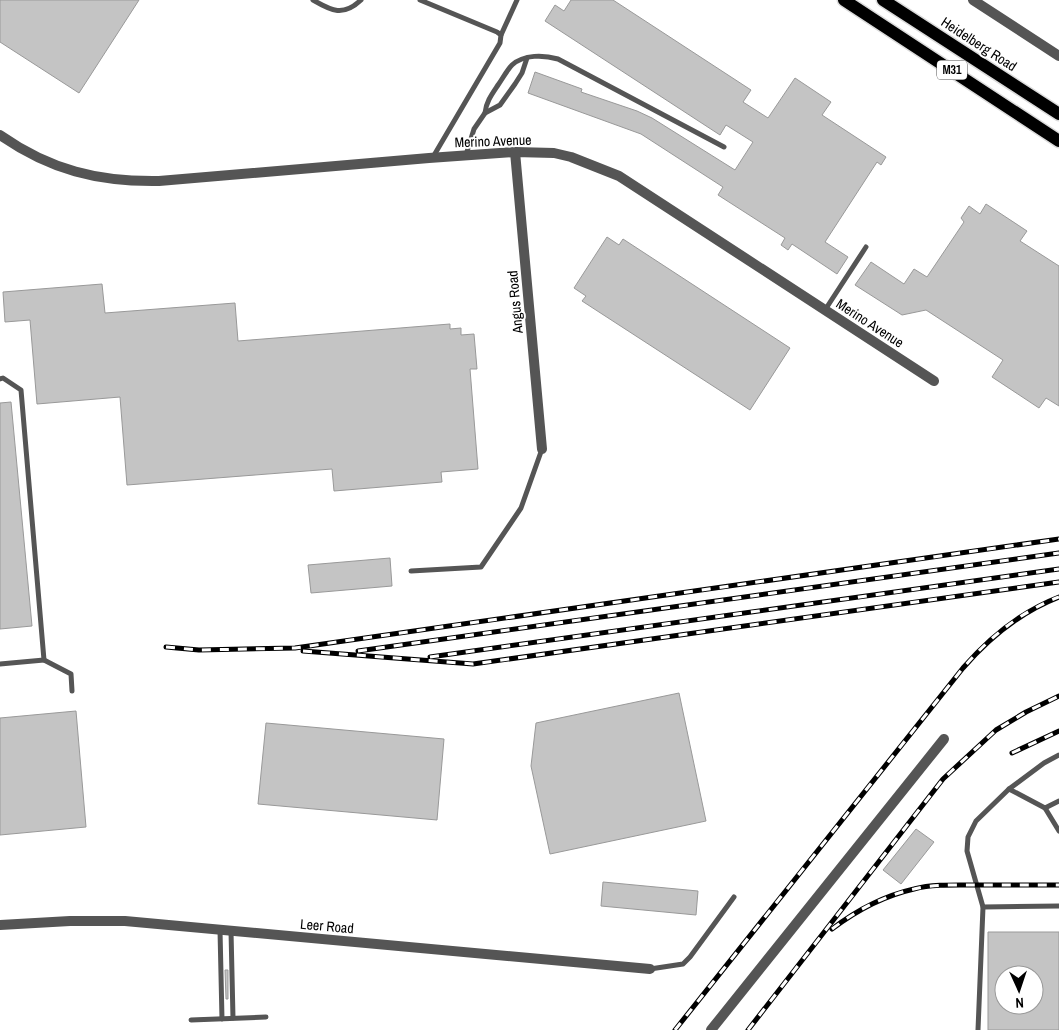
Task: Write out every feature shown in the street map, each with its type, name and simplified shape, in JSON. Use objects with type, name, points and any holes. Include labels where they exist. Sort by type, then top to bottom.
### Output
[{"type":"main road","name":"M31","points":[[844,0],[1059,141]]},
{"type":"main road","name":"Heidelberg Road","points":[[883,0],[1059,114]]},
{"type":"street","points":[[973,0],[1059,56]]},
{"type":"street","name":"Merino Avenue","points":[[0,135],[17,147],[63,169],[88,176],[130,181],[159,181],[515,152],[571,157],[620,176],[934,381]]},
{"type":"street","name":"Angus Road","points":[[515,152],[542,449]]},
{"type":"street","points":[[711,1030],[944,739]]},
{"type":"street","name":"Leer Road","points":[[0,925],[44,922],[125,921],[650,970]]},
{"type":"lane","points":[[313,0],[332,10],[342,11],[349,9],[361,0]]},
{"type":"lane","points":[[420,0],[501,35]]},
{"type":"lane","points":[[432,158],[500,43],[501,35],[517,0]]},
{"type":"lane","points":[[466,156],[474,129],[485,113],[487,102],[511,66],[528,58],[540,56],[558,59],[724,147]]},
{"type":"lane","points":[[485,113],[500,105],[522,73],[528,58]]},
{"type":"lane","points":[[825,310],[866,247]]},
{"type":"lane","points":[[0,379],[3,378],[21,390],[44,660]]},
{"type":"lane","points":[[411,571],[481,567],[521,508],[542,449]]},
{"type":"lane","points":[[0,664],[44,660],[71,674],[72,691]]},
{"type":"lane","points":[[978,1030],[982,907],[967,851],[968,837],[976,820],[1009,789],[1044,763],[1059,755]]},
{"type":"lane","points":[[1009,789],[1045,808],[1059,831]]},
{"type":"lane","points":[[1045,808],[1059,801]]},
{"type":"lane","points":[[650,970],[684,964],[734,897]]},
{"type":"lane","points":[[982,907],[1059,906]]},
{"type":"lane","points":[[226,931],[233,1018]]},
{"type":"lane","points":[[222,1019],[226,931]]},
{"type":"lane","points":[[190,1020],[266,1017]]},
{"type":"building","points":[[0,0],[139,0],[79,93],[0,42]]},
{"type":"building","points":[[571,0],[613,0],[751,90],[743,102],[768,118],[795,78],[831,102],[822,115],[886,157],[881,165],[877,162],[825,242],[848,257],[837,274],[792,244],[788,250],[781,245],[785,238],[718,195],[723,187],[641,134],[528,93],[535,72],[582,89],[581,92],[652,118],[735,170],[753,142],[726,125],[720,135],[545,21],[555,5],[564,11]]},
{"type":"building","points":[[986,204],[1027,231],[1020,241],[1059,266],[1059,406],[1046,398],[1039,408],[992,377],[1003,360],[926,310],[902,315],[855,285],[871,262],[904,284],[914,269],[927,277],[964,222],[961,218],[969,206],[980,214]]},
{"type":"building","points":[[607,237],[619,245],[623,239],[790,348],[750,410],[582,301],[586,296],[574,288]]},
{"type":"building","points":[[102,284],[105,313],[235,303],[238,341],[450,324],[450,329],[461,328],[461,335],[474,334],[477,369],[470,369],[478,469],[441,472],[442,482],[334,491],[332,469],[127,485],[120,397],[37,404],[30,320],[5,322],[3,292]]},
{"type":"building","points":[[11,402],[32,626],[0,629],[0,403]]},
{"type":"building","points":[[390,558],[392,586],[311,593],[308,565]]},
{"type":"building","points":[[679,693],[706,821],[550,854],[531,766],[536,723]]},
{"type":"building","points":[[76,711],[86,827],[0,835],[0,718]]},
{"type":"building","points":[[266,723],[444,739],[437,820],[258,804]]},
{"type":"building","points":[[916,829],[934,842],[901,884],[883,870]]},
{"type":"building","points":[[603,882],[698,891],[696,915],[601,906]]},
{"type":"building","points":[[988,932],[1059,932],[1059,1030],[988,1030]]},
{"type":"building","points":[[225,970],[228,970],[228,999],[226,999]]},
{"type":"railway","points":[[166,647],[199,650],[295,648],[1059,539]]},
{"type":"railway","points":[[358,651],[1059,553]]},
{"type":"railway","points":[[430,657],[1059,569]]},
{"type":"railway","points":[[303,651],[473,664],[1059,582]]},
{"type":"railway","points":[[675,1030],[963,668],[1006,626],[1031,610],[1059,597]]},
{"type":"railway","points":[[748,1030],[943,779],[996,730],[1026,712],[1059,696]]},
{"type":"railway","points":[[1012,753],[1059,731]]},
{"type":"railway","points":[[832,929],[871,904],[921,887],[952,885],[1059,885]]}]
